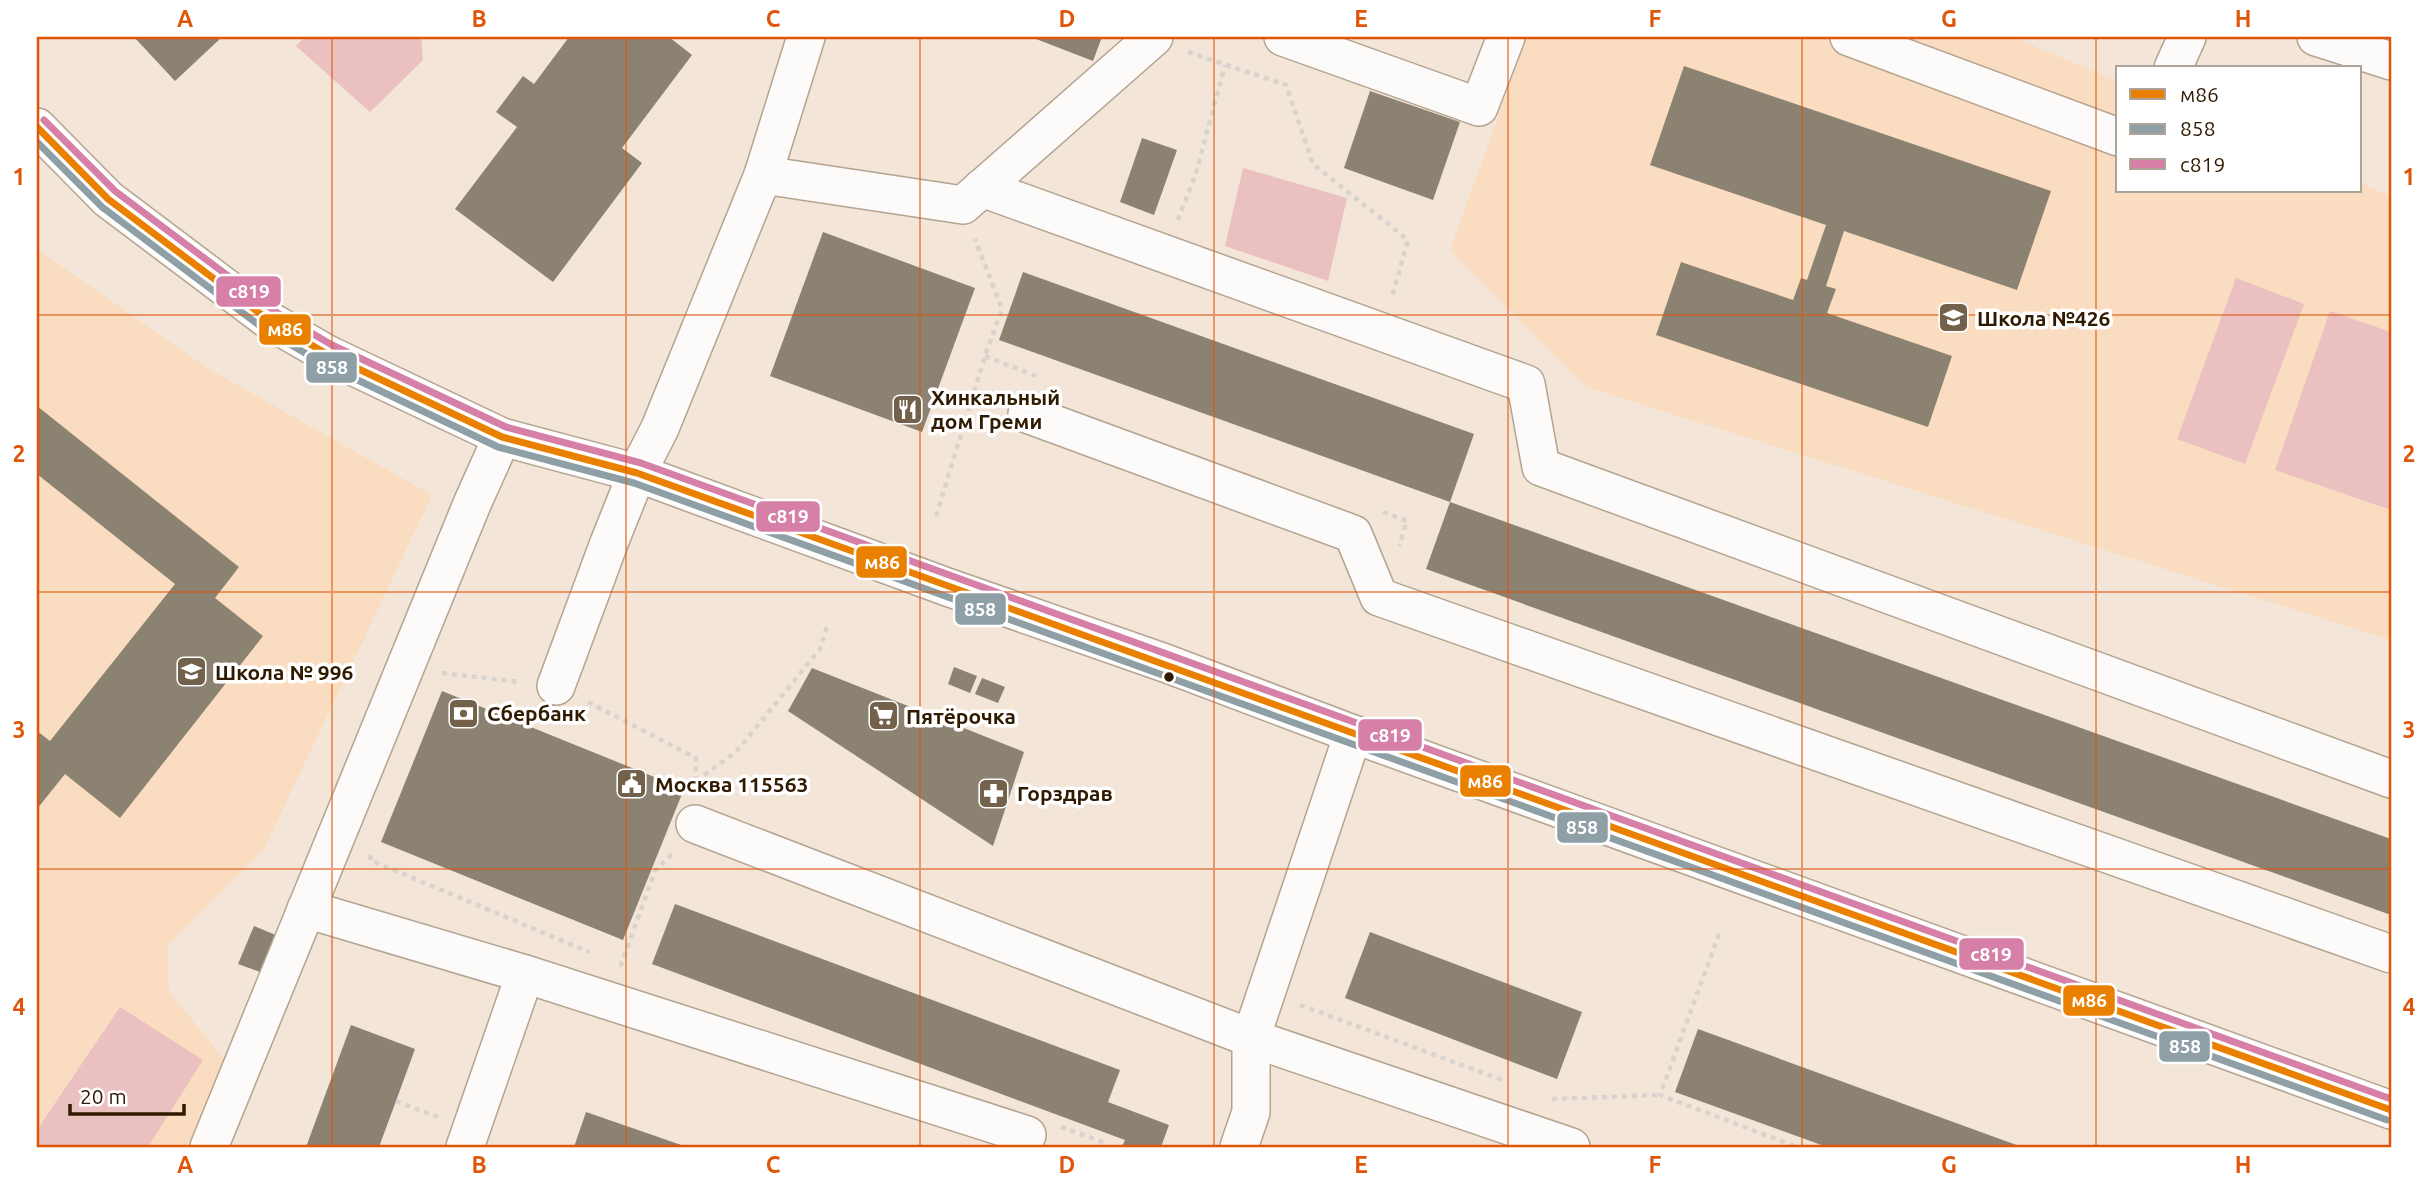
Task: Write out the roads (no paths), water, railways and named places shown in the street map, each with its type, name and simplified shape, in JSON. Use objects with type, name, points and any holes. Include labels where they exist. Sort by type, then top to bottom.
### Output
[{"type":"street","points":[[556,686],[637,473],[660,428],[763,175],[806,37]]},
{"type":"street","points":[[1283,37],[1479,107],[1506,37]]},
{"type":"street","points":[[1849,37],[2116,137]]},
{"type":"street","points":[[2174,66],[2186,37]]},
{"type":"street","points":[[972,197],[1154,38]]},
{"type":"street","points":[[2323,38],[2391,61]]},
{"type":"street","points":[[37,127],[108,199],[271,321],[327,355],[502,437],[637,473],[2391,1110]]},
{"type":"street","points":[[763,175],[972,197],[1166,254],[1525,384],[1541,467],[2391,779]]},
{"type":"street","points":[[1027,414],[1353,534],[1379,597],[2391,954]]},
{"type":"street","points":[[209,1147],[472,503],[502,437]]},
{"type":"street","points":[[1239,1147],[1251,1111],[1251,1038],[1353,734]]},
{"type":"street","points":[[695,824],[1251,1038],[1571,1147]]},
{"type":"street","points":[[306,909],[524,974],[1027,1135],[1023,1147]]},
{"type":"street","points":[[465,1147],[524,974]]},
{"type":"place","name":"Школа №426","points":[[1954,318]]},
{"type":"place","name":"Хинкальный дом Греми","points":[[908,409]]},
{"type":"place","name":"Школа № 996","points":[[192,672]]},
{"type":"place","name":"Сбербанк","points":[[464,713]]},
{"type":"place","name":"Пятёрочка","points":[[883,716]]},
{"type":"place","name":"Москва 115563","points":[[632,784]]},
{"type":"place","name":"Горздрав","points":[[994,793]]}]
